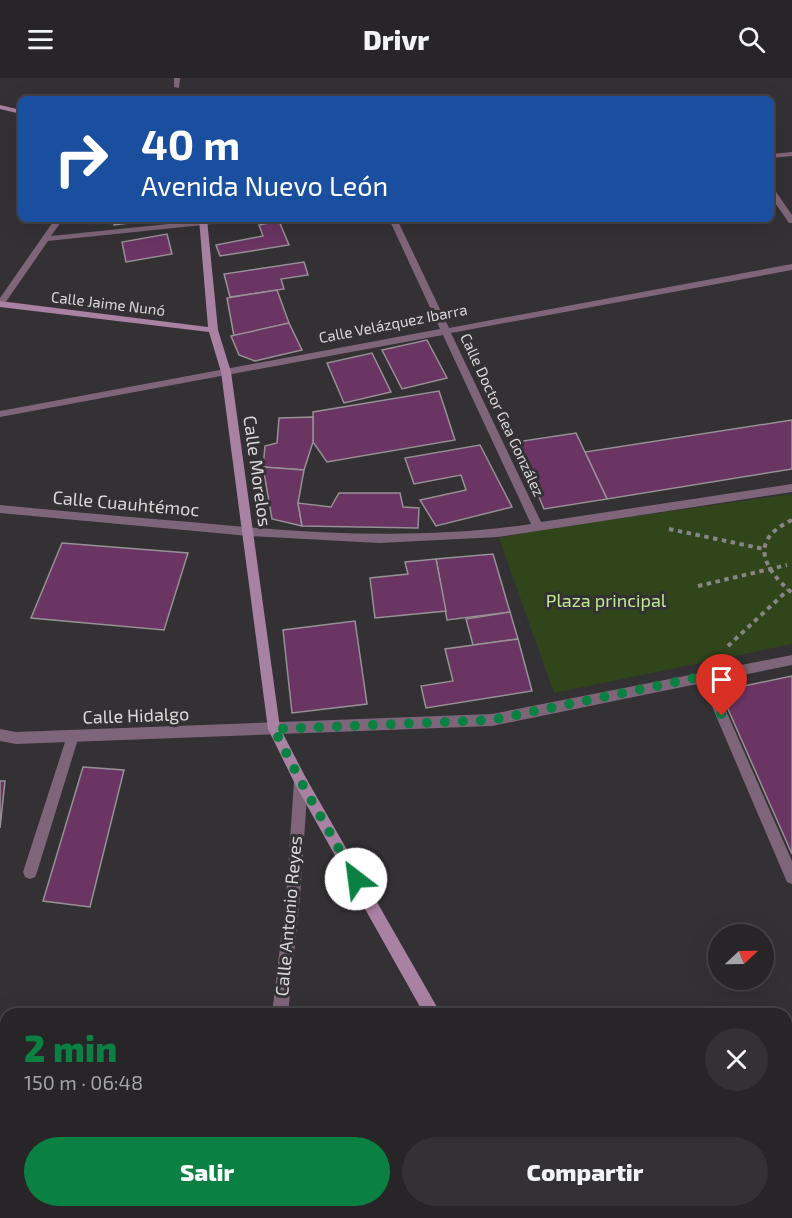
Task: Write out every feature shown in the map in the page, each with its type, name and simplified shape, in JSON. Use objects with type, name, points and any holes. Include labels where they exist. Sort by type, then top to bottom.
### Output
[{"type":"main road","points":[[0,106],[18,111]]},
{"type":"main road","name":"Calle Morelos","points":[[203,222],[213,330],[226,372],[274,729],[301,782],[430,1008]]},
{"type":"main road","name":"Calle Jaime Nunó","points":[[0,304],[213,330]]},
{"type":"street","points":[[177,78],[177,87]]},
{"type":"street","points":[[774,156],[792,154]]},
{"type":"street","points":[[774,195],[792,221]]},
{"type":"street","points":[[0,304],[57,222]]},
{"type":"street","points":[[44,239],[194,222]]},
{"type":"street","name":"Calle Doctor Gea González","points":[[394,222],[537,526]]},
{"type":"street","name":"Calle Velázquez Ibarra","points":[[0,414],[792,267]]},
{"type":"street","name":"Calle Cuauhtémoc","points":[[0,509],[249,532],[379,539],[498,533],[792,488]]},
{"type":"street","name":"Calle Hidalgo","points":[[0,735],[16,738],[492,720],[792,660]]},
{"type":"street","points":[[705,676],[792,877]]},
{"type":"street","points":[[30,872],[73,736]]},
{"type":"street","name":"Calle Antonio Reyes","points":[[281,1008],[293,897],[301,782]]},
{"type":"path","points":[[792,520],[771,531],[765,540],[764,549],[768,569],[779,583],[792,593]]},
{"type":"path","points":[[669,529],[764,549]]},
{"type":"path","points":[[698,586],[787,565]]},
{"type":"path","points":[[728,646],[788,590]]},
{"type":"green space","name":"Plaza principal","points":[[792,494],[792,644],[554,693],[499,538],[539,530]]},
{"type":"building","points":[[114,222],[137,222],[114,225]]},
{"type":"building","points":[[279,222],[289,245],[220,256],[216,245],[263,236],[259,225]]},
{"type":"building","points":[[167,234],[172,254],[126,262],[122,242]]},
{"type":"building","points":[[304,262],[308,275],[281,279],[284,289],[230,297],[224,274]]},
{"type":"building","points":[[277,290],[289,323],[234,336],[227,298]]},
{"type":"building","points":[[289,323],[302,350],[255,361],[239,355],[231,336]]},
{"type":"building","points":[[427,340],[447,378],[402,389],[382,350]]},
{"type":"building","points":[[372,353],[391,392],[344,403],[327,363]]},
{"type":"building","points":[[439,391],[455,440],[327,462],[313,442],[313,412]]},
{"type":"building","points":[[313,417],[313,442],[304,470],[263,467],[265,446],[277,443],[279,418]]},
{"type":"building","points":[[792,420],[792,469],[607,499],[585,452]]},
{"type":"building","points":[[576,433],[607,499],[544,509],[516,442]]},
{"type":"building","points":[[480,445],[512,507],[436,526],[420,500],[466,490],[461,475],[414,484],[405,458]]},
{"type":"building","points":[[263,467],[304,470],[298,503],[302,526],[272,519]]},
{"type":"building","points":[[339,493],[400,493],[403,507],[419,508],[418,528],[302,526],[298,503],[331,507]]},
{"type":"building","points":[[62,543],[188,553],[164,630],[31,618]]},
{"type":"building","points":[[493,554],[510,612],[447,620],[436,559]]},
{"type":"building","points":[[436,559],[446,611],[375,618],[370,578],[408,574],[405,562]]},
{"type":"building","points":[[510,612],[518,639],[473,645],[466,619]]},
{"type":"building","points":[[355,621],[367,704],[292,713],[283,630]]},
{"type":"building","points":[[518,639],[532,691],[426,708],[421,686],[453,681],[445,649]]},
{"type":"building","points":[[792,676],[792,854],[720,691]]},
{"type":"building","points":[[83,767],[124,770],[90,907],[43,901]]},
{"type":"building","points":[[0,781],[5,781],[0,828]]},
{"type":"route","points":[[356,879],[274,729],[492,720],[705,676],[722,716]]}]
